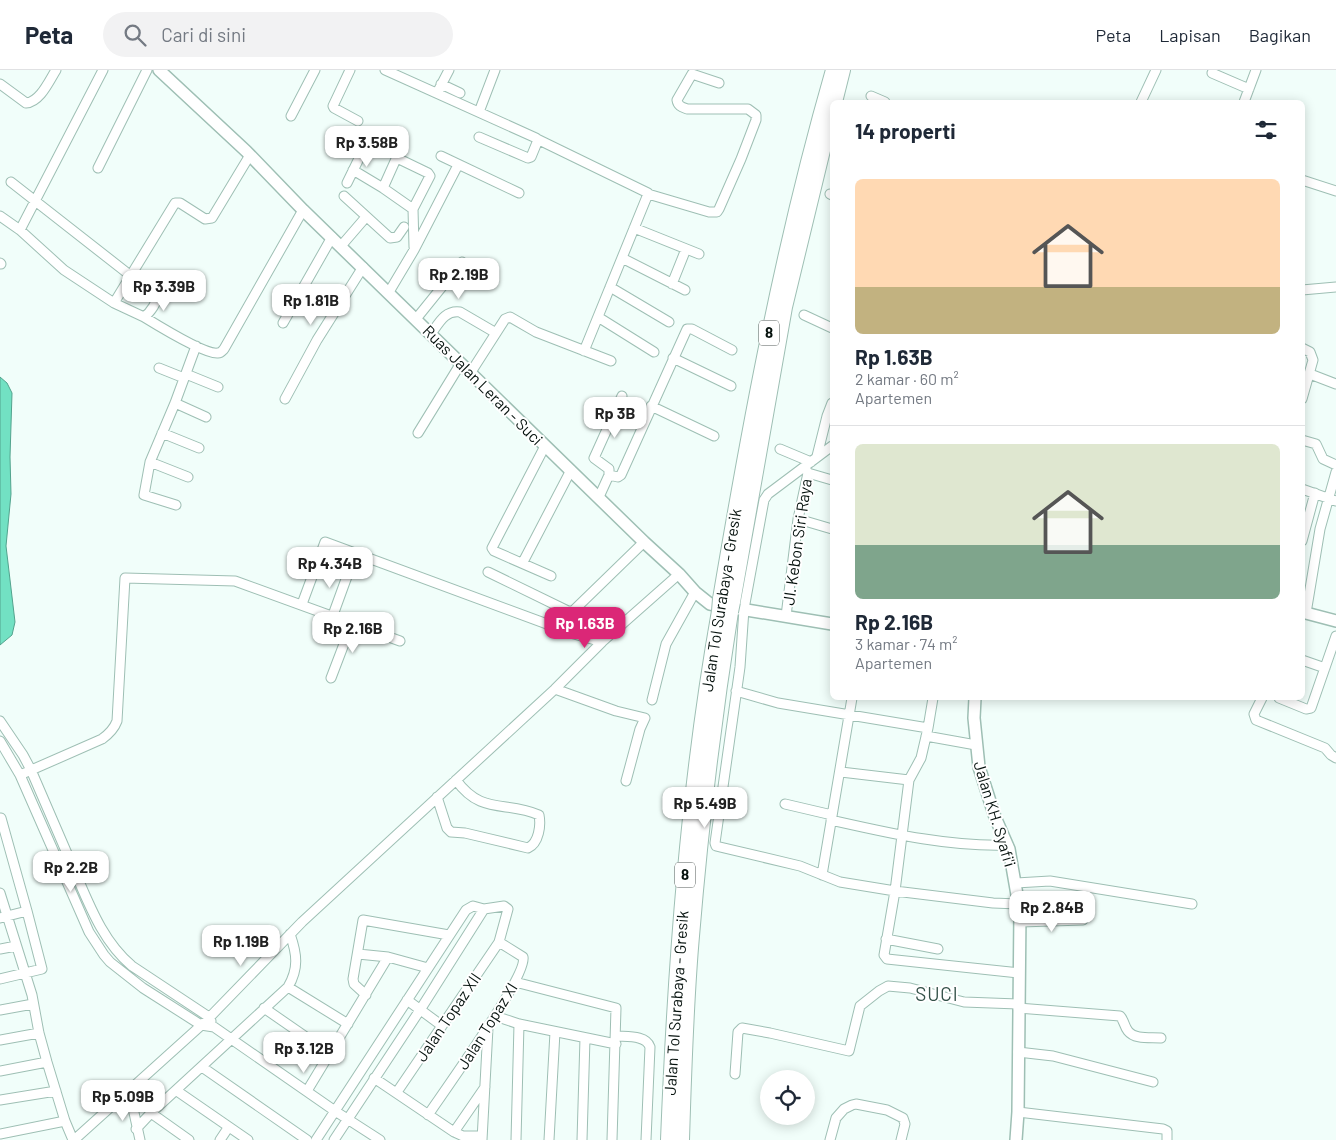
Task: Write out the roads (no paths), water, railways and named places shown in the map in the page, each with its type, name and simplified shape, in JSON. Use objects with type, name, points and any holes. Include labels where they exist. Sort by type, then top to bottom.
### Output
[{"type":"highway","name":"Jalan Tol Surabaya - Gresik","points":[[682,1140],[685,1046],[693,927],[737,493],[774,309],[797,207],[834,70]]},
{"type":"highway","points":[[836,100],[843,70]]},
{"type":"highway","name":"Jalan Tol Surabaya - Gresik","points":[[668,1140],[684,887],[707,682],[726,606],[785,307],[830,121]]},
{"type":"main road","name":"Ruas Jalan Leran - Suci","points":[[164,71],[303,210],[679,574],[695,592],[726,606]]},
{"type":"main road","points":[[726,606],[830,624]]},
{"type":"main road","points":[[1305,613],[1336,621]]},
{"type":"main road","name":"Jalan KH. Syafi'i","points":[[975,700],[974,718],[979,767],[995,817],[1008,845],[1019,904],[1018,1112],[1016,1140]]},
{"type":"street","points":[[0,84],[26,103],[30,103],[38,98],[56,70]]},
{"type":"street","points":[[20,230],[102,70]]},
{"type":"street","points":[[98,168],[147,70]]},
{"type":"street","points":[[291,116],[316,70]]},
{"type":"street","points":[[350,70],[333,106],[358,121]]},
{"type":"street","points":[[385,70],[439,89],[460,93]]},
{"type":"street","points":[[407,79],[412,70]]},
{"type":"street","points":[[439,89],[449,70]]},
{"type":"street","points":[[479,112],[495,70]]},
{"type":"street","points":[[1142,100],[1156,70]]},
{"type":"street","points":[[1245,100],[1256,70]]},
{"type":"street","points":[[1210,71],[1249,89]]},
{"type":"street","points":[[439,89],[479,112],[648,193],[709,212],[717,212],[741,159],[756,120],[756,115],[748,109],[687,109],[678,104],[677,100],[692,74],[719,83]]},
{"type":"street","points":[[871,96],[881,100]]},
{"type":"street","points":[[480,137],[528,158],[531,157],[537,139]]},
{"type":"street","points":[[347,182],[367,142]]},
{"type":"street","points":[[114,302],[175,203],[180,203],[205,219],[212,218],[250,155]]},
{"type":"street","points":[[442,156],[519,193]]},
{"type":"street","points":[[382,188],[396,159],[399,158],[428,173],[430,176],[413,209],[409,228],[414,250]]},
{"type":"street","points":[[388,292],[423,234],[458,165]]},
{"type":"street","points":[[353,170],[413,209]]},
{"type":"street","points":[[1305,181],[1336,192]]},
{"type":"street","points":[[11,182],[130,276],[157,290],[159,293],[148,314],[144,317]]},
{"type":"street","points":[[584,351],[648,193]]},
{"type":"street","points":[[344,196],[390,238],[397,237],[409,228]]},
{"type":"street","points":[[0,216],[20,230],[64,270],[114,302],[196,346],[219,353],[224,349],[303,210]]},
{"type":"street","points":[[341,246],[366,217]]},
{"type":"street","points":[[409,228],[423,234]]},
{"type":"street","points":[[634,228],[699,254]]},
{"type":"street","points":[[283,323],[332,237]]},
{"type":"street","points":[[672,284],[686,249]]},
{"type":"street","points":[[622,258],[685,290]]},
{"type":"street","points":[[416,319],[462,262]]},
{"type":"street","points":[[285,399],[316,340],[363,267]]},
{"type":"street","points":[[610,287],[669,322]]},
{"type":"street","points":[[1305,290],[1336,287]]},
{"type":"street","points":[[431,334],[446,316],[456,312],[460,312],[496,333]]},
{"type":"street","points":[[804,315],[830,327]]},
{"type":"street","points":[[598,317],[654,352]]},
{"type":"street","points":[[471,372],[505,319],[513,318],[536,332],[610,361]]},
{"type":"street","points":[[609,475],[620,475],[688,328],[732,350]]},
{"type":"street","points":[[176,505],[144,495],[150,462],[196,346]]},
{"type":"street","points":[[1305,350],[1312,355],[1314,360],[1305,388]]},
{"type":"street","points":[[673,358],[730,386]]},
{"type":"street","points":[[418,433],[461,363]]},
{"type":"street","points":[[159,368],[218,387]]},
{"type":"street","points":[[1310,374],[1336,384]]},
{"type":"street","points":[[599,497],[609,475],[609,469],[594,458],[622,396]]},
{"type":"street","points":[[175,403],[206,416]]},
{"type":"street","points":[[651,406],[714,436]]},
{"type":"street","name":"Jl. Kebon Siri Raya","points":[[786,616],[798,519],[810,465],[830,409]]},
{"type":"street","points":[[162,433],[199,448]]},
{"type":"street","points":[[1305,441],[1316,444],[1323,459],[1336,466]]},
{"type":"street","points":[[546,446],[492,546],[494,551],[523,562],[551,576]]},
{"type":"street","points":[[830,448],[810,465],[766,496],[726,606],[736,691],[716,846],[800,866],[840,882],[895,891],[994,903],[1019,904]]},
{"type":"street","points":[[780,449],[810,465],[830,479]]},
{"type":"street","points":[[150,462],[188,477]]},
{"type":"street","points":[[523,562],[570,470]]},
{"type":"street","points":[[1305,608],[1320,529],[1332,499],[1336,472]]},
{"type":"street","points":[[1305,490],[1332,499]]},
{"type":"street","points":[[1305,530],[1315,493]]},
{"type":"street","points":[[798,519],[830,528]]},
{"type":"street","points":[[302,604],[325,542],[574,634],[602,642]]},
{"type":"street","points":[[488,572],[568,611],[573,611],[644,542]]},
{"type":"street","points":[[333,616],[349,571]]},
{"type":"street","points":[[0,893],[3,918],[26,974],[47,1062],[65,1121],[73,1140],[130,1095],[290,934],[555,689],[602,642],[679,574]]},
{"type":"street","points":[[20,775],[102,739],[115,726],[117,721],[126,578],[235,581],[400,640]]},
{"type":"street","points":[[652,700],[666,644],[695,592]]},
{"type":"street","points":[[331,678],[352,622]]},
{"type":"street","points":[[1284,700],[1309,709],[1311,708],[1336,636]]},
{"type":"street","points":[[1305,661],[1325,668]]},
{"type":"street","points":[[555,689],[616,711],[645,718],[640,729],[626,782]]},
{"type":"street","points":[[736,691],[778,703],[850,715],[976,745]]},
{"type":"street","points":[[822,874],[841,772],[852,700]]},
{"type":"street","points":[[933,700],[921,758],[909,780],[895,891],[884,955],[887,959],[1019,973]]},
{"type":"street","points":[[1261,700],[1254,714],[1256,720],[1325,748],[1331,756],[1336,758]]},
{"type":"street","points":[[0,721],[31,770],[92,911],[111,945],[132,966],[209,1017],[214,1027]]},
{"type":"street","points":[[0,741],[20,775],[89,932],[110,962],[143,988],[201,1025],[214,1027],[232,1039],[375,1139]]},
{"type":"street","points":[[841,772],[909,780]]},
{"type":"street","points":[[437,797],[447,828],[451,832],[465,833],[528,848],[533,846],[537,837],[539,815],[478,801],[465,792],[456,780]]},
{"type":"street","points":[[785,804],[831,818],[902,835],[978,846],[1008,845]]},
{"type":"street","points":[[0,979],[26,974],[42,968],[2,818]]},
{"type":"street","points":[[1015,883],[1050,881],[1192,904]]},
{"type":"street","points":[[316,1140],[468,907],[473,906],[484,909],[334,1140]]},
{"type":"street","name":"Jalan Topaz XII","points":[[397,1092],[499,942],[508,909],[504,906],[484,909]]},
{"type":"street","points":[[3,918],[27,911]]},
{"type":"street","points":[[366,995],[354,984],[353,979],[364,920],[449,935]]},
{"type":"street","points":[[1020,922],[1083,920]]},
{"type":"street","points":[[136,1129],[288,987],[294,976],[296,965],[296,952],[290,934]]},
{"type":"street","points":[[886,939],[938,949]]},
{"type":"street","name":"Jalan Topaz XI","points":[[428,1115],[495,1016],[515,982],[524,962],[523,958],[499,942]]},
{"type":"street","points":[[0,949],[16,946]]},
{"type":"street","points":[[358,954],[388,957],[428,968]]},
{"type":"street","points":[[307,1091],[388,957]]},
{"type":"street","points":[[515,982],[614,1006],[617,1010],[612,1140]]},
{"type":"street","points":[[735,1074],[738,1032],[742,1028],[849,1051],[860,1006],[879,990],[888,986],[910,988],[964,1002],[1120,1016],[1128,1030],[1135,1036],[1161,1038]]},
{"type":"street","points":[[288,987],[348,1024]]},
{"type":"street","points":[[407,1000],[441,1025]]},
{"type":"street","points":[[0,1010],[33,1004]]},
{"type":"street","points":[[264,1008],[329,1053]]},
{"type":"street","points":[[495,1016],[519,1024],[585,1038],[645,1039],[649,1042],[646,1140]]},
{"type":"street","points":[[516,1140],[519,1024]]},
{"type":"street","points":[[374,1078],[454,1132],[463,1136],[482,1138],[488,1027]]},
{"type":"street","points":[[549,1140],[555,1032]]},
{"type":"street","points":[[0,1040],[39,1033]]},
{"type":"street","points":[[582,1140],[585,1038]]},
{"type":"street","points":[[1018,1052],[1053,1056],[1153,1082]]},
{"type":"street","points":[[0,1071],[47,1062]]},
{"type":"street","points":[[202,1067],[307,1140]]},
{"type":"street","points":[[454,1132],[485,1087]]},
{"type":"street","points":[[0,1100],[56,1091]]},
{"type":"street","points":[[177,1091],[248,1140]]},
{"type":"street","points":[[130,1095],[136,1129],[140,1140]]},
{"type":"street","points":[[830,1140],[836,1118],[844,1110],[856,1104],[887,1110],[903,1118],[905,1124],[901,1140]]},
{"type":"street","points":[[1018,1112],[1164,1129],[1167,1140]]},
{"type":"street","points":[[151,1113],[189,1140]]},
{"type":"street","points":[[0,1134],[65,1121]]},
{"type":"street","points":[[220,1140],[228,1128]]},
{"type":"district","name":"SUCI","points":[[937,994]]}]
